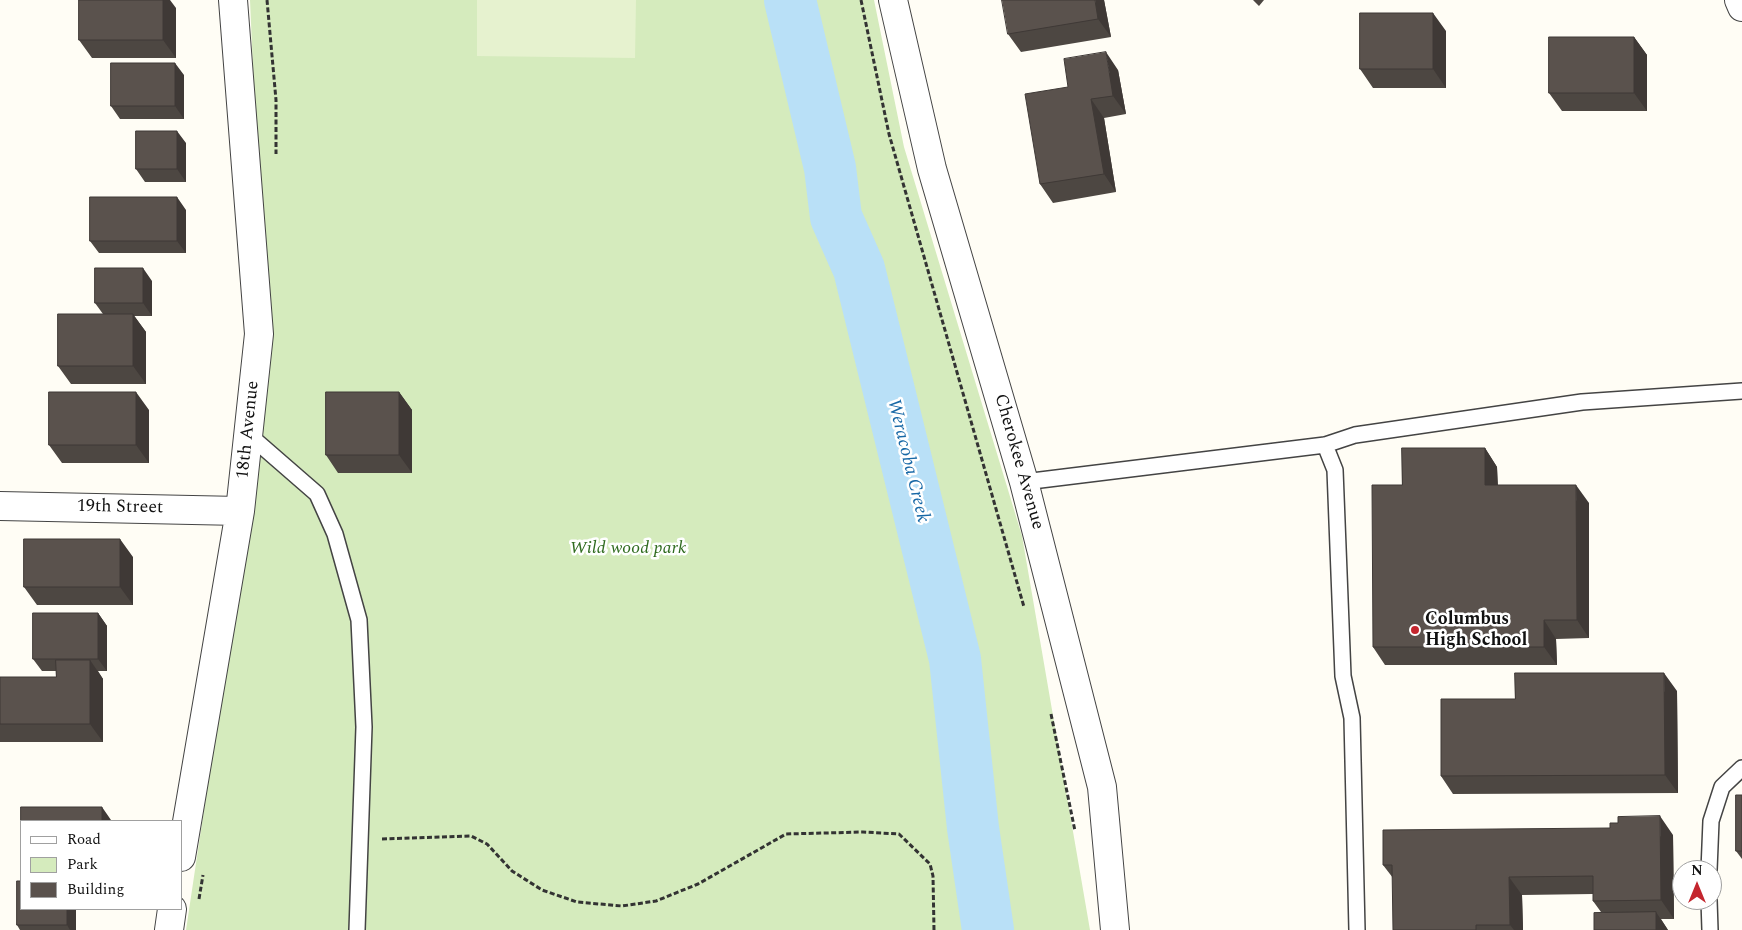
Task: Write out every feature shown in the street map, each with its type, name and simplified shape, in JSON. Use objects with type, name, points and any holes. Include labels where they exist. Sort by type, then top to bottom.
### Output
[{"type":"street","name":"18th Avenue","points":[[182,850],[240,511],[258,334],[233,0]]},
{"type":"street","name":"Cherokee Avenue","points":[[893,0],[932,169],[1024,482],[1102,787],[1115,930]]},
{"type":"street","points":[[1739,0],[1742,7]]},
{"type":"street","name":"19th Street","points":[[0,506],[240,511]]},
{"type":"street","points":[[169,930],[172,910]]},
{"type":"lane","points":[[1024,482],[1325,445],[1355,435],[1582,402],[1742,391]]},
{"type":"lane","points":[[248,434],[317,494],[335,534],[359,620],[364,727],[357,930]]},
{"type":"lane","points":[[1325,445],[1335,470],[1343,676],[1352,718],[1357,930]]},
{"type":"lane","points":[[1709,860],[1711,821],[1722,787],[1742,768]]},
{"type":"lane","points":[[1709,910],[1710,930]]},
{"type":"path","points":[[861,0],[889,134],[1024,608]]},
{"type":"path","points":[[1051,713],[1076,837]]},
{"type":"path","points":[[361,840],[471,836],[487,844],[512,871],[542,890],[577,902],[622,906],[656,901],[698,884],[786,834],[863,832],[899,834],[930,864],[933,876],[934,930]]},
{"type":"green space","name":"Wild wood park","points":[[250,0],[874,0],[904,147],[1022,536],[1090,930],[186,930],[267,389]]},
{"type":"green space","points":[[477,0],[636,0],[635,58],[477,56]]},
{"type":"building","points":[[79,0],[163,0],[163,40],[79,40]]},
{"type":"building","points":[[1002,0],[1095,0],[1098,19],[1008,34]]},
{"type":"building","points":[[1360,13],[1433,13],[1433,69],[1360,69]]},
{"type":"building","points":[[1549,37],[1634,37],[1634,93],[1549,93]]},
{"type":"building","points":[[1106,52],[1113,96],[1091,99],[1104,174],[1040,184],[1025,94],[1068,87],[1064,59]]},
{"type":"building","points":[[111,63],[175,63],[175,106],[111,106]]},
{"type":"building","points":[[136,131],[177,131],[177,169],[136,169]]},
{"type":"building","points":[[90,197],[177,197],[177,241],[90,241]]},
{"type":"building","points":[[95,268],[143,268],[143,303],[95,303]]},
{"type":"building","points":[[58,314],[133,314],[133,366],[58,366]]},
{"type":"building","points":[[49,392],[136,392],[136,445],[49,445]]},
{"type":"building","points":[[326,392],[399,392],[399,455],[326,455]]},
{"type":"building","points":[[1402,448],[1485,448],[1485,485],[1576,485],[1577,620],[1544,620],[1544,647],[1373,647],[1372,485],[1402,485]]},
{"type":"building","points":[[24,539],[120,539],[120,587],[24,587]]},
{"type":"building","points":[[33,613],[98,613],[98,659],[33,659]]},
{"type":"building","points":[[56,660],[90,660],[90,724],[0,724],[0,677],[56,677]]},
{"type":"building","points":[[1515,673],[1664,673],[1665,775],[1441,776],[1441,699],[1515,699]]},
{"type":"building","points":[[1736,795],[1742,795],[1742,851],[1736,851]]},
{"type":"building","points":[[21,807],[102,807],[102,820],[21,820]]},
{"type":"building","points":[[1660,816],[1661,900],[1593,901],[1593,876],[1509,877],[1510,925],[1476,925],[1476,930],[1393,930],[1392,865],[1383,865],[1383,830],[1610,828],[1610,823],[1618,823],[1618,817]]},
{"type":"building","points":[[17,881],[20,881],[20,910],[67,910],[67,925],[17,925]]},
{"type":"building","points":[[1656,912],[1656,930],[1594,930],[1594,913]]},
{"type":"waterway","name":"Weracoba Creek","points":[[790,0],[830,168],[836,217],[859,269],[955,659],[973,828],[988,930]]},
{"type":"place","name":"Columbus High School","points":[[1415,630]]}]
